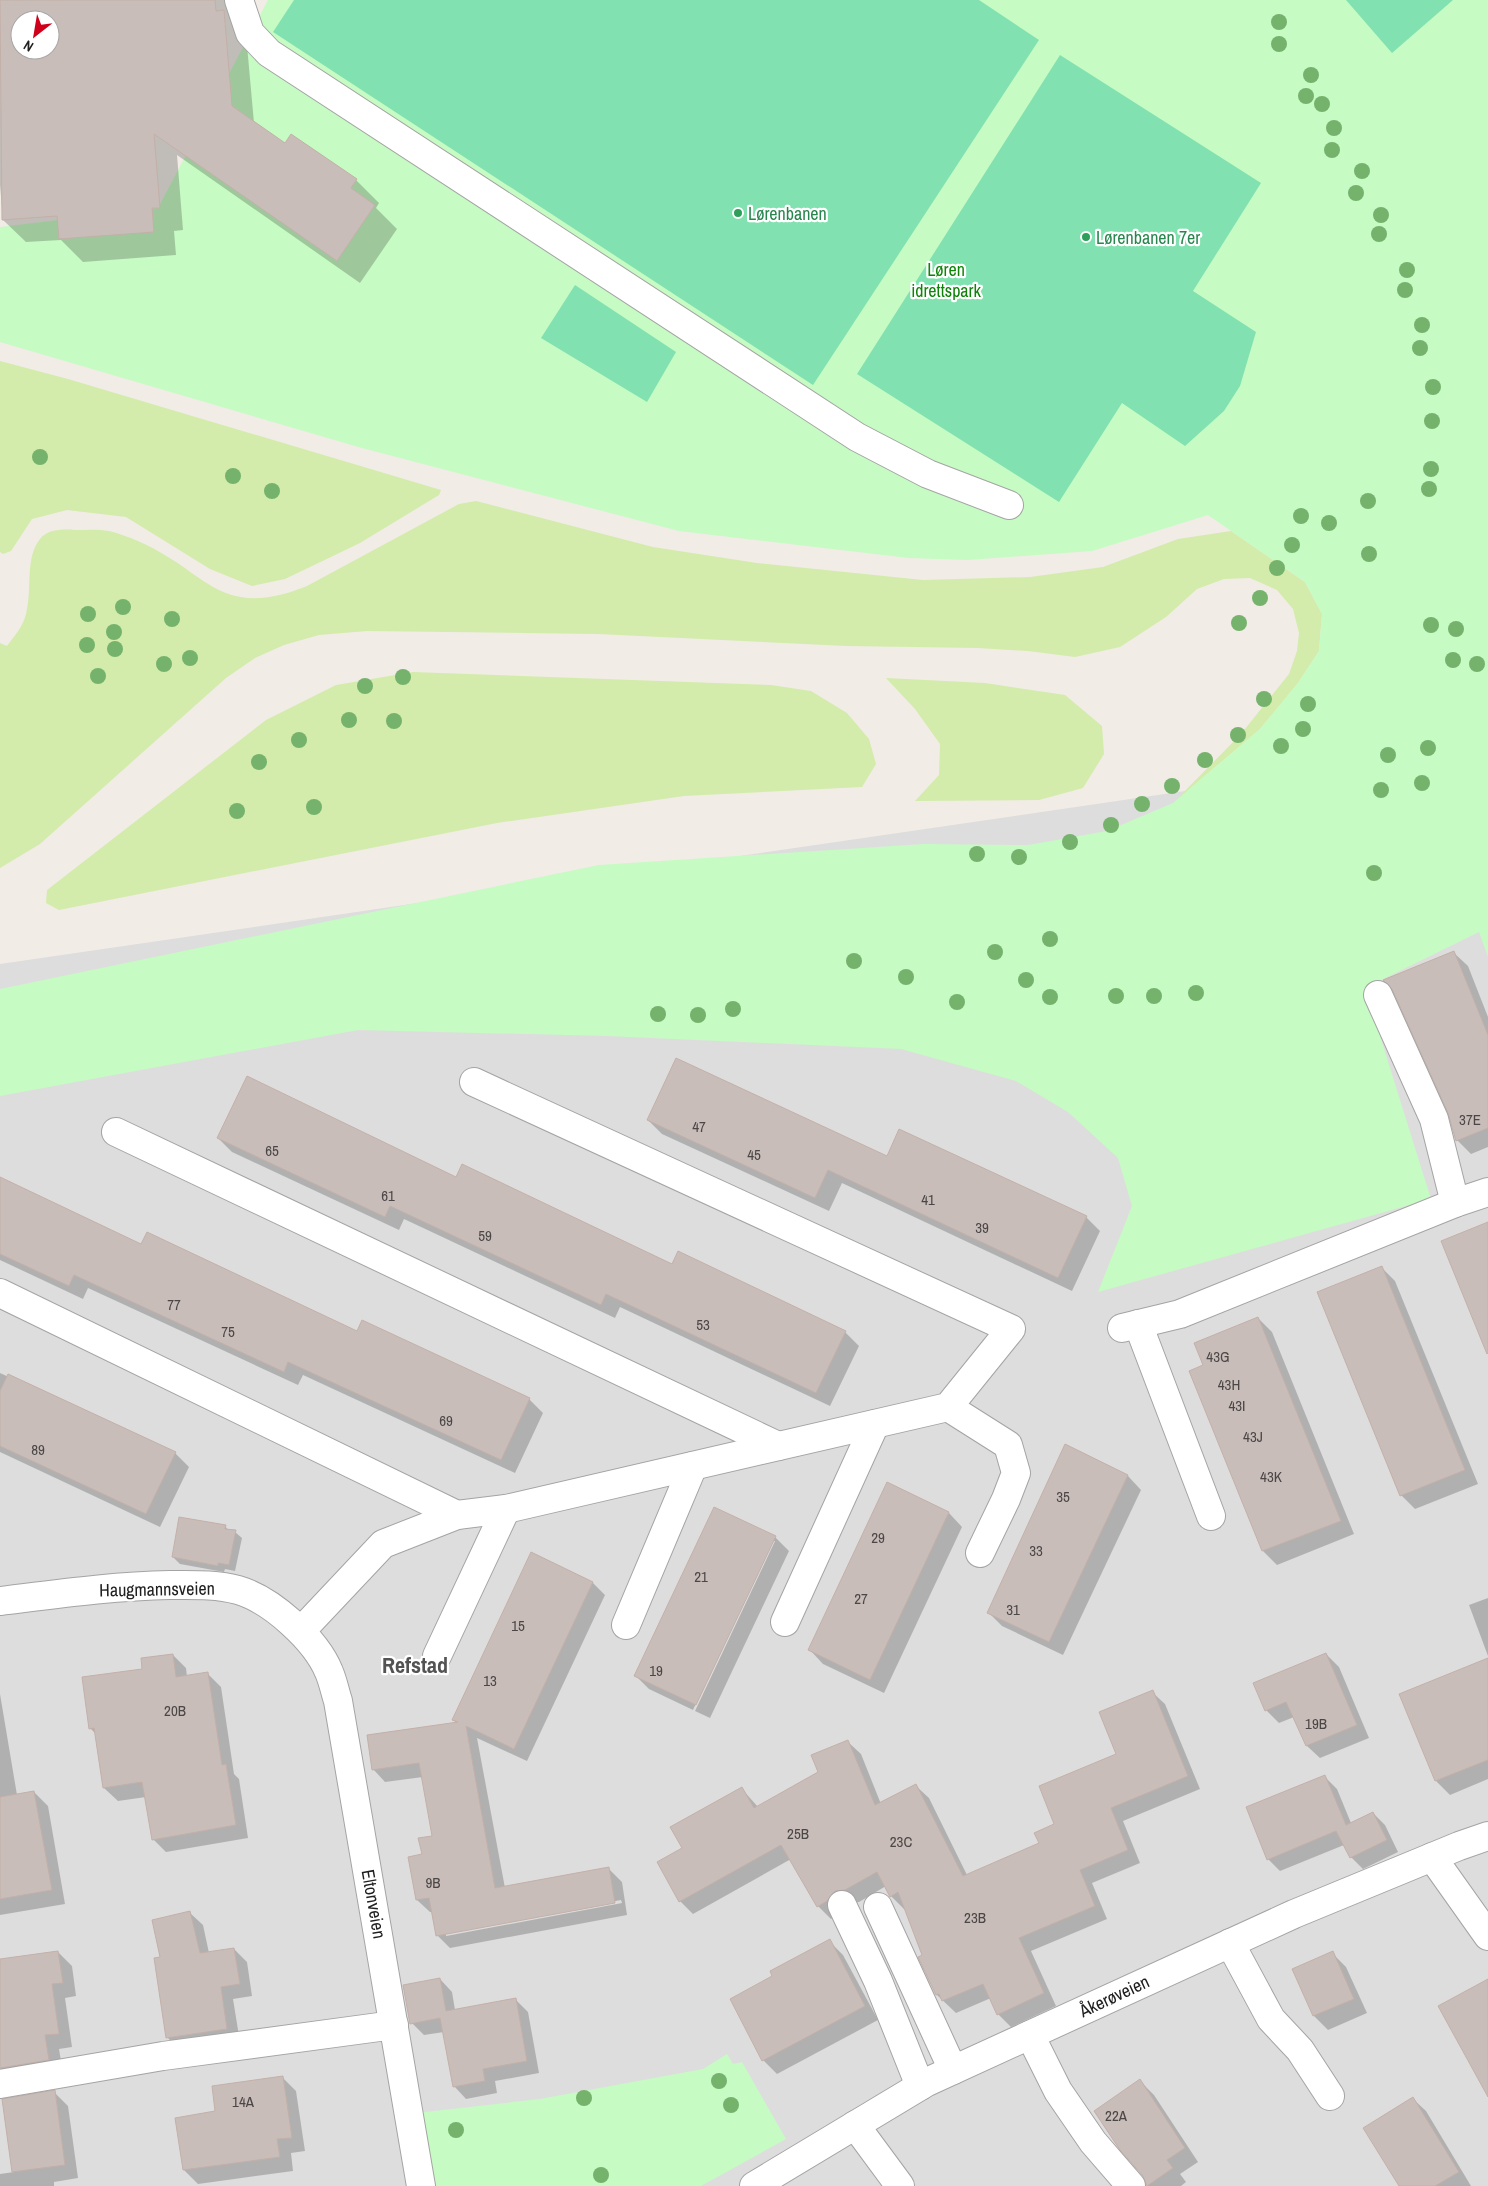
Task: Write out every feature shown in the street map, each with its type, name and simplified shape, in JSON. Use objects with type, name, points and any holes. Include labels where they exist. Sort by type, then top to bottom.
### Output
[{"type":"street","points":[[239,0],[250,33],[269,54],[857,437],[928,474],[1009,505]]},
{"type":"street","points":[[1378,995],[1434,1119],[1455,1202]]},
{"type":"street","points":[[302,1631],[382,1544],[457,1516],[506,1508],[948,1407],[1011,1329],[474,1082]]},
{"type":"street","points":[[116,1132],[778,1446]]},
{"type":"street","points":[[1211,1516],[1130,1326],[1180,1314],[1455,1202],[1488,1192]]},
{"type":"street","points":[[0,1293],[457,1516]]},
{"type":"street","points":[[948,1407],[1008,1445],[1016,1473],[980,1553]]},
{"type":"street","points":[[785,1622],[875,1424]]},
{"type":"street","points":[[626,1625],[693,1466]]},
{"type":"street","points":[[437,1656],[506,1508]]},
{"type":"street","name":"Haugmannsveien","points":[[0,1601],[132,1586],[210,1585],[240,1591],[270,1606],[302,1631]]},
{"type":"street","name":"Eltonveien","points":[[302,1631],[329,1671],[338,1701],[421,2186]]},
{"type":"street","name":"Åkerøveien","points":[[754,2186],[920,2086],[953,2070],[1294,1914],[1488,1836]]},
{"type":"street","points":[[1432,1857],[1488,1936]]},
{"type":"street","points":[[842,1905],[878,1980],[920,2086]]},
{"type":"street","points":[[878,1907],[953,2070]]},
{"type":"street","points":[[1230,1943],[1271,2019],[1300,2050],[1330,2096]]},
{"type":"street","points":[[0,2084],[163,2056],[394,2025]]},
{"type":"street","points":[[1030,2035],[1058,2091],[1093,2142],[1131,2186]]},
{"type":"street","points":[[855,2125],[900,2186]]},
{"type":"shaded area","points":[[1488,610],[1488,2186],[0,2186],[0,964],[1418,757]]},
{"type":"green space","name":"Løren idrettspark","points":[[268,0],[1488,0],[1488,957],[1479,932],[1365,988],[1431,1199],[1098,1292],[1132,1206],[1118,1158],[1068,1112],[1016,1081],[901,1049],[607,1036],[358,1030],[0,1096],[0,989],[599,865],[924,844],[1028,845],[1107,831],[1173,803],[1260,729],[1298,683],[1319,651],[1322,614],[1305,582],[1208,515],[1092,551],[968,560],[909,558],[679,531],[362,448],[0,342],[0,227],[158,208]]},
{"type":"green space","name":"Lørenbanen","points":[[294,0],[979,0],[1039,40],[813,385],[273,32]]},
{"type":"green space","points":[[1346,0],[1453,0],[1392,53]]},
{"type":"green space","name":"Lørenbanen 7er","points":[[1060,55],[1261,183],[1193,291],[1256,332],[1240,386],[1224,411],[1185,446],[1122,403],[1059,502],[857,374]]},
{"type":"green space","points":[[575,285],[676,352],[647,402],[541,338]]},
{"type":"green space","points":[[0,361],[68,379],[441,490],[439,495],[360,543],[285,579],[252,586],[210,569],[126,517],[67,510],[32,519],[11,551],[3,554],[0,552]]},
{"type":"green space","points":[[476,501],[653,547],[757,563],[923,580],[1030,577],[1103,567],[1178,539],[1231,531],[1305,582],[1322,614],[1319,651],[1298,683],[1260,729],[1173,803],[1241,734],[1289,674],[1297,651],[1299,633],[1293,609],[1277,590],[1250,578],[1224,579],[1197,589],[1166,617],[1120,647],[1075,657],[1028,651],[978,648],[847,646],[598,634],[367,631],[319,635],[284,645],[255,658],[226,678],[40,844],[0,868],[0,643],[7,646],[20,629],[26,614],[32,555],[43,536],[56,530],[101,530],[117,533],[154,549],[221,591],[241,597],[258,598],[292,592],[307,586],[459,504]]},
{"type":"green space","points":[[413,672],[771,685],[811,691],[847,713],[869,739],[876,764],[862,787],[684,796],[497,823],[59,910],[46,903],[47,890],[266,720],[336,685]]},
{"type":"green space","points":[[886,678],[985,683],[1065,695],[1102,726],[1104,754],[1083,788],[1039,800],[915,801],[939,775],[940,744],[915,709]]},
{"type":"green space","points":[[727,2054],[733,2064],[742,2062],[786,2139],[701,2186],[429,2186],[416,2113],[540,2099],[703,2069]]},
{"type":"building","points":[[0,0],[215,0],[216,11],[224,10],[232,106],[285,143],[291,134],[357,179],[351,188],[375,205],[337,261],[154,134],[160,208],[152,208],[154,232],[59,239],[57,216],[2,220]]},
{"type":"building","points":[[1454,951],[1488,1035],[1488,1128],[1456,1141],[1448,1113],[1392,989],[1383,980]]},
{"type":"building","points":[[676,1058],[887,1156],[899,1129],[1087,1216],[1058,1278],[828,1170],[815,1198],[647,1120]]},
{"type":"building","points":[[247,1076],[456,1177],[462,1164],[672,1264],[678,1251],[846,1331],[816,1393],[606,1294],[601,1305],[390,1206],[385,1217],[217,1138]]},
{"type":"building","points":[[0,1177],[141,1244],[147,1232],[357,1331],[362,1320],[530,1398],[501,1460],[288,1362],[284,1372],[74,1275],[69,1286],[0,1254]]},
{"type":"building","points":[[1488,1222],[1488,1353],[1487,1354],[1441,1241]]},
{"type":"building","points":[[1382,1266],[1465,1470],[1400,1496],[1317,1292]]},
{"type":"building","points":[[1258,1317],[1341,1521],[1262,1551],[1189,1371],[1203,1365],[1194,1343]]},
{"type":"building","points":[[8,1374],[176,1452],[146,1514],[0,1446],[0,1391]]},
{"type":"building","points":[[1065,1444],[1128,1475],[1049,1642],[987,1613]]},
{"type":"building","points":[[887,1482],[949,1512],[870,1680],[808,1650]]},
{"type":"building","points":[[714,1507],[776,1536],[696,1705],[634,1676]]},
{"type":"building","points":[[179,1517],[226,1525],[225,1529],[236,1530],[229,1565],[218,1563],[218,1566],[172,1557]]},
{"type":"building","points":[[531,1552],[593,1582],[514,1749],[466,1726],[495,1888],[609,1867],[615,1903],[436,1936],[429,1898],[416,1900],[408,1857],[422,1854],[418,1838],[432,1836],[419,1763],[372,1770],[367,1735],[458,1722],[452,1720]]},
{"type":"building","points":[[1326,1653],[1357,1725],[1306,1746],[1286,1702],[1265,1711],[1253,1683]]},
{"type":"building","points":[[173,1654],[176,1677],[208,1672],[222,1765],[226,1764],[236,1825],[152,1840],[142,1782],[103,1788],[94,1728],[89,1729],[82,1677],[142,1669],[141,1658]]},
{"type":"building","points":[[1488,1658],[1488,1760],[1435,1781],[1399,1694]]},
{"type":"building","points":[[1153,1690],[1188,1776],[1111,1808],[1128,1850],[1080,1870],[1095,1906],[1019,1938],[1044,1993],[997,2015],[983,1984],[942,2001],[939,1994],[936,1995],[918,1957],[922,1955],[898,1892],[890,1897],[877,1872],[845,1890],[835,1891],[827,1901],[817,1907],[781,1845],[679,1902],[657,1862],[682,1848],[670,1827],[742,1787],[754,1808],[818,1772],[811,1755],[848,1740],[875,1805],[916,1784],[963,1876],[1039,1843],[1034,1833],[1054,1824],[1039,1786],[1116,1754],[1099,1712]]},
{"type":"building","points":[[1325,1775],[1346,1825],[1373,1812],[1387,1840],[1350,1858],[1336,1831],[1267,1860],[1246,1807]]},
{"type":"building","points":[[34,1791],[52,1890],[0,1899],[0,1797]]},
{"type":"building","points":[[190,1911],[200,1953],[234,1948],[240,1984],[221,1987],[227,2029],[166,2038],[154,1958],[160,1957],[152,1920]]},
{"type":"building","points":[[830,1939],[865,2006],[762,2061],[730,1999],[772,1976],[770,1971]]},
{"type":"building","points":[[58,1951],[63,1983],[52,1984],[59,2034],[45,2035],[49,2060],[0,2068],[0,1959]]},
{"type":"building","points":[[1333,1951],[1354,1999],[1313,2016],[1292,1969]]},
{"type":"building","points":[[440,1978],[446,2011],[516,1998],[527,2061],[483,2069],[485,2081],[453,2087],[440,2018],[410,2024],[403,1985]]},
{"type":"building","points":[[1488,1979],[1488,2097],[1438,2006]]},
{"type":"building","points":[[283,2076],[292,2138],[277,2139],[280,2157],[183,2170],[175,2118],[215,2111],[212,2086]]},
{"type":"building","points":[[1140,2079],[1185,2148],[1167,2160],[1173,2168],[1147,2186],[1143,2176],[1120,2150],[1094,2111]]},
{"type":"building","points":[[55,2090],[65,2165],[12,2172],[2,2099]]},
{"type":"building","points":[[1413,2097],[1459,2172],[1435,2186],[1399,2186],[1363,2128]]},
{"type":"place","name":"Lørenbanen","points":[[738,213]]},
{"type":"place","name":"Lørenbanen 7er","points":[[1086,237]]},
{"type":"district","name":"Refstad","points":[[415,1665]]}]
